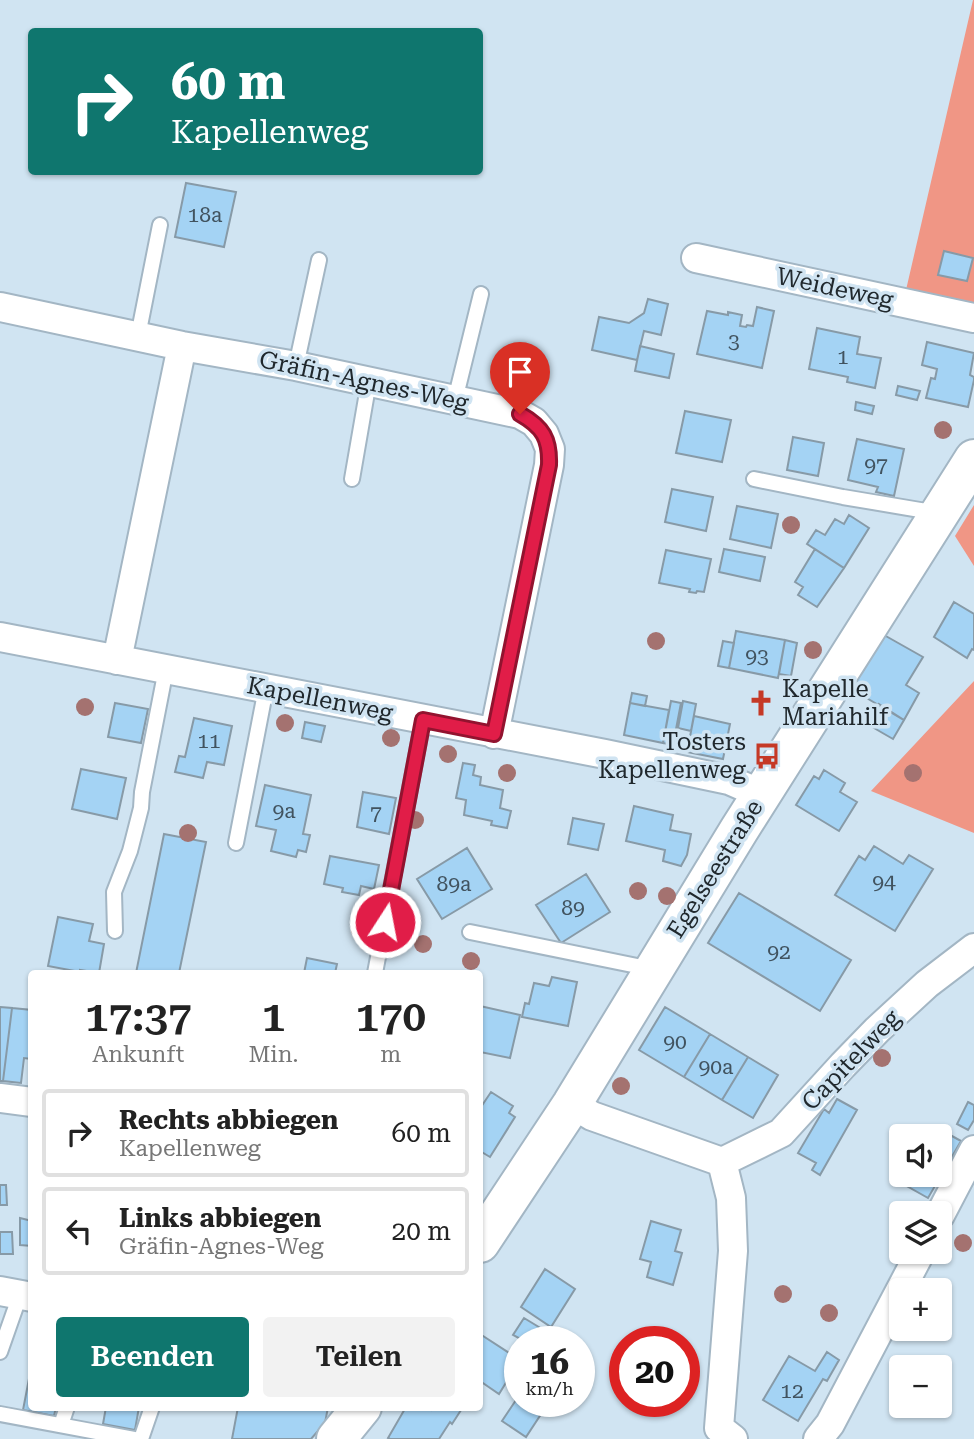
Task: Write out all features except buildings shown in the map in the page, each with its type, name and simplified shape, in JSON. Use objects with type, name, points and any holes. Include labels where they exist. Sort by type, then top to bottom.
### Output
[{"type":"street","name":"Weideweg","points":[[696,258],[974,318]]},
{"type":"street","name":"Gräfin-Agnes-Weg","points":[[0,307],[182,346],[369,381],[520,414],[534,422],[544,434],[550,449],[549,465],[494,734]]},
{"type":"street","points":[[117,660],[182,346]]},
{"type":"street","name":"Egelseestraße","points":[[483,1238],[572,1104],[761,794],[974,459]]},
{"type":"street","name":"Kapellenweg","points":[[0,637],[729,780],[761,794]]},
{"type":"street","name":"Capitelweg","points":[[722,1162],[781,1133],[877,1030],[974,948]]},
{"type":"street","points":[[0,1098],[28,1102]]},
{"type":"street","points":[[572,1104],[592,1116],[722,1162],[731,1198],[733,1251],[722,1435]]},
{"type":"street","points":[[947,1201],[974,1150]]},
{"type":"street","points":[[818,1439],[830,1424],[914,1264]]},
{"type":"street","points":[[336,1439],[359,1411]]},
{"type":"lane","points":[[138,337],[160,225]]},
{"type":"lane","points":[[296,366],[319,260]]},
{"type":"lane","points":[[455,400],[481,295]]},
{"type":"lane","points":[[352,479],[369,381]]},
{"type":"lane","points":[[754,479],[940,513]]},
{"type":"lane","points":[[115,930],[114,892],[130,851],[141,808],[166,669]]},
{"type":"lane","points":[[236,843],[266,688]]},
{"type":"lane","points":[[376,970],[423,720]]},
{"type":"lane","points":[[470,932],[653,969]]},
{"type":"lane","points":[[0,1352],[17,1294]]},
{"type":"lane","points":[[61,1425],[66,1411]]},
{"type":"lane","points":[[141,1439],[151,1411]]},
{"type":"lane","points":[[0,1414],[134,1439]]},
{"type":"shaded area","points":[[974,0],[974,318],[903,303]]},
{"type":"shaded area","points":[[974,505],[974,566],[955,536]]},
{"type":"shaded area","points":[[974,681],[974,833],[871,791]]},
{"type":"place","name":"Kapelle Mariahilf","points":[[761,703]]},
{"type":"place","name":"Tosters Kapellenweg","points":[[767,756]]},
{"type":"route","points":[[385,922],[423,720],[494,734],[549,465],[550,449],[544,434],[534,422],[520,414]]}]
